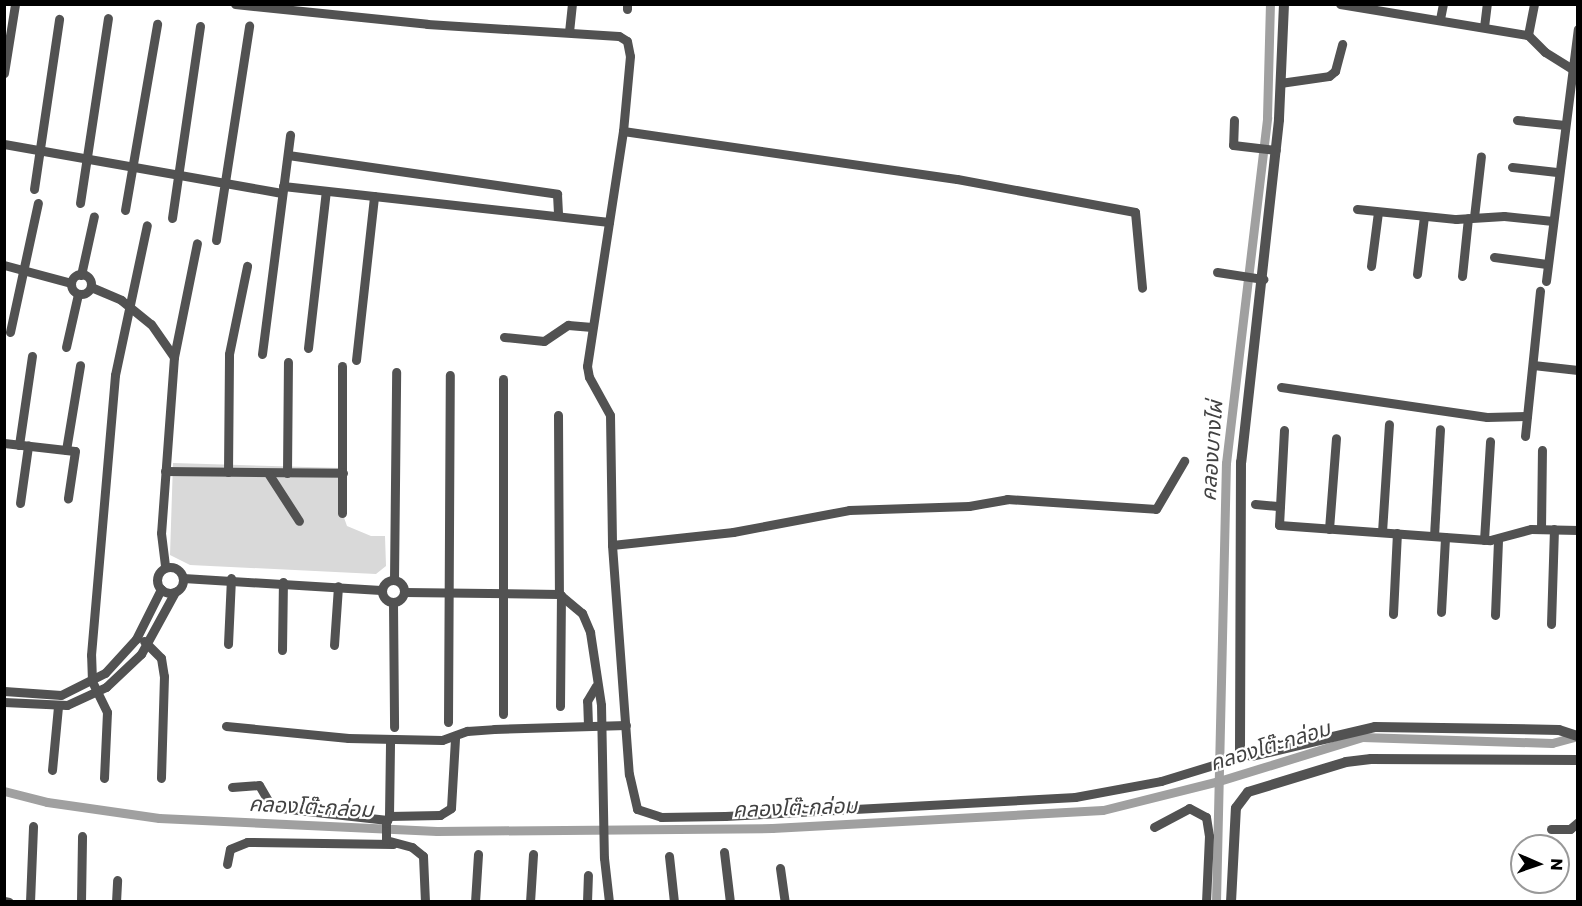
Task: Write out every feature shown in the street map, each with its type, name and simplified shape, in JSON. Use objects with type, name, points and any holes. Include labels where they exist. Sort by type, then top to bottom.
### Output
[{"type":"street","points":[[4,73],[15,4]]},
{"type":"street","points":[[235,4],[438,25],[619,36],[627,41],[630,56],[623,131],[609,222],[588,326],[589,377],[609,415],[612,546],[623,724],[632,797],[637,809],[661,817],[1075,797],[1375,727],[1559,730],[1577,735]]},
{"type":"street","points":[[569,32],[572,4]]},
{"type":"street","points":[[1238,758],[1242,462],[1254,278],[1280,83],[1284,4]]},
{"type":"street","points":[[1440,19],[1443,4]]},
{"type":"street","points":[[1484,27],[1487,4]]},
{"type":"street","points":[[1528,35],[1534,4]]},
{"type":"street","points":[[1345,5],[1394,8],[1528,35],[1574,71]]},
{"type":"street","points":[[80,203],[108,18]]},
{"type":"street","points":[[34,189],[59,19]]},
{"type":"street","points":[[125,210],[157,24]]},
{"type":"street","points":[[172,218],[200,26]]},
{"type":"street","points":[[216,240],[249,26]]},
{"type":"street","points":[[1546,281],[1557,172],[1574,71],[1578,29]]},
{"type":"street","points":[[1280,83],[1329,76],[1335,71],[1342,44]]},
{"type":"street","points":[[1234,120],[1233,145],[1272,149]]},
{"type":"street","points":[[1517,120],[1565,125]]},
{"type":"street","points":[[623,131],[957,179],[1135,212],[1142,288]]},
{"type":"street","points":[[262,354],[290,135]]},
{"type":"street","points":[[4,144],[224,183],[326,191],[609,222]]},
{"type":"street","points":[[288,155],[557,194],[558,216]]},
{"type":"street","points":[[1462,276],[1481,156]]},
{"type":"street","points":[[1512,167],[1557,172]]},
{"type":"street","points":[[308,348],[326,191]]},
{"type":"street","points":[[356,360],[374,196]]},
{"type":"street","points":[[10,332],[38,203]]},
{"type":"street","points":[[1358,209],[1424,216],[1553,221]]},
{"type":"street","points":[[1371,266],[1378,212]]},
{"type":"street","points":[[72,283],[81,274],[94,216]]},
{"type":"street","points":[[1417,274],[1424,216]]},
{"type":"street","points":[[104,778],[108,722],[99,692],[92,681],[91,655],[102,561],[113,393],[147,225]]},
{"type":"street","points":[[183,578],[148,644],[131,666],[99,692],[58,706],[4,700],[5,691],[61,695],[92,681],[114,664],[138,635],[161,589],[158,578],[165,568],[161,546],[174,357],[197,243]]},
{"type":"street","points":[[1494,257],[1547,264]]},
{"type":"street","points":[[4,265],[72,283],[78,294],[66,347]]},
{"type":"street","points":[[228,472],[229,354],[247,266]]},
{"type":"street","points":[[1217,272],[1254,278]]},
{"type":"street","points":[[81,274],[88,277],[91,287],[130,308],[151,324],[174,357]]},
{"type":"street","points":[[78,294],[86,293],[91,287]]},
{"type":"street","points":[[1525,436],[1540,291]]},
{"type":"street","points":[[504,336],[550,339],[574,323],[588,326]]},
{"type":"street","points":[[20,503],[32,356]]},
{"type":"street","points":[[287,473],[288,362]]},
{"type":"street","points":[[66,450],[80,365]]},
{"type":"street","points":[[1533,365],[1578,370]]},
{"type":"street","points":[[342,366],[342,513]]},
{"type":"street","points":[[394,580],[396,372]]},
{"type":"street","points":[[448,722],[450,375]]},
{"type":"street","points":[[502,714],[503,380]]},
{"type":"street","points":[[1281,387],[1487,417],[1527,416]]},
{"type":"street","points":[[558,415],[560,706]]},
{"type":"street","points":[[1382,532],[1389,424]]},
{"type":"street","points":[[1434,536],[1440,429]]},
{"type":"street","points":[[1284,430],[1279,525],[1484,540],[1541,528],[1578,530]]},
{"type":"street","points":[[1329,529],[1336,438]]},
{"type":"street","points":[[1484,540],[1490,441]]},
{"type":"street","points":[[4,443],[75,451],[68,498]]},
{"type":"street","points":[[1541,528],[1542,450]]},
{"type":"street","points":[[612,546],[733,532],[849,510],[969,506],[1006,499],[1156,509],[1184,461]]},
{"type":"street","points":[[165,471],[343,473]]},
{"type":"street","points":[[268,473],[299,521]]},
{"type":"street","points":[[1255,504],[1280,506]]},
{"type":"street","points":[[1551,624],[1554,529]]},
{"type":"street","points":[[1394,614],[1397,533]]},
{"type":"street","points":[[1441,612],[1445,537]]},
{"type":"street","points":[[1495,615],[1498,538]]},
{"type":"street","points":[[165,568],[176,568],[183,578]]},
{"type":"street","points":[[183,578],[231,578],[381,590]]},
{"type":"street","points":[[228,644],[231,578]]},
{"type":"street","points":[[394,580],[402,584],[404,592],[401,600],[393,603],[386,600],[381,590],[384,583],[394,580]]},
{"type":"street","points":[[282,650],[283,582]]},
{"type":"street","points":[[334,645],[338,586]]},
{"type":"street","points":[[161,589],[175,592]]},
{"type":"street","points":[[404,592],[560,594],[574,603],[588,622],[603,725],[604,858],[609,902]]},
{"type":"street","points":[[393,603],[394,727]]},
{"type":"street","points":[[138,635],[161,658],[164,676],[161,778]]},
{"type":"street","points":[[588,725],[587,701],[596,686]]},
{"type":"street","points":[[52,770],[58,706]]},
{"type":"street","points":[[226,726],[390,740],[455,738],[467,731],[623,724]]},
{"type":"street","points":[[232,787],[259,785],[270,804],[280,808],[387,820],[440,814],[451,808],[455,738]]},
{"type":"street","points":[[390,740],[385,837],[395,844]]},
{"type":"street","points":[[1231,902],[1236,808],[1248,792],[1346,762],[1371,759],[1578,760]]},
{"type":"street","points":[[1154,827],[1190,808],[1206,818],[1209,836],[1206,902]]},
{"type":"street","points":[[1551,829],[1570,829],[1578,822]]},
{"type":"street","points":[[30,902],[33,826]]},
{"type":"street","points":[[81,902],[82,836]]},
{"type":"street","points":[[227,864],[231,849],[247,842],[395,844],[412,847],[423,856],[425,902]]},
{"type":"street","points":[[724,852],[730,902]]},
{"type":"street","points":[[475,902],[478,854]]},
{"type":"street","points":[[530,902],[533,854]]},
{"type":"street","points":[[669,856],[674,902]]},
{"type":"street","points":[[780,867],[785,902]]},
{"type":"street","points":[[587,902],[588,875]]},
{"type":"street","points":[[116,902],[117,880]]},
{"type":"shaded area","points":[[173,463],[342,468],[342,512],[347,526],[371,536],[385,536],[386,566],[376,574],[190,565],[170,555]]},
{"type":"waterway","name":"คลองบางไผ่","points":[[1216,902],[1226,463],[1267,117],[1270,4]]},
{"type":"waterway","name":"คลองโต๊ะกล่อม","points":[[4,791],[47,802],[159,818],[437,831],[772,828],[1103,810],[1219,781],[1362,737],[1552,743],[1578,736]]}]
